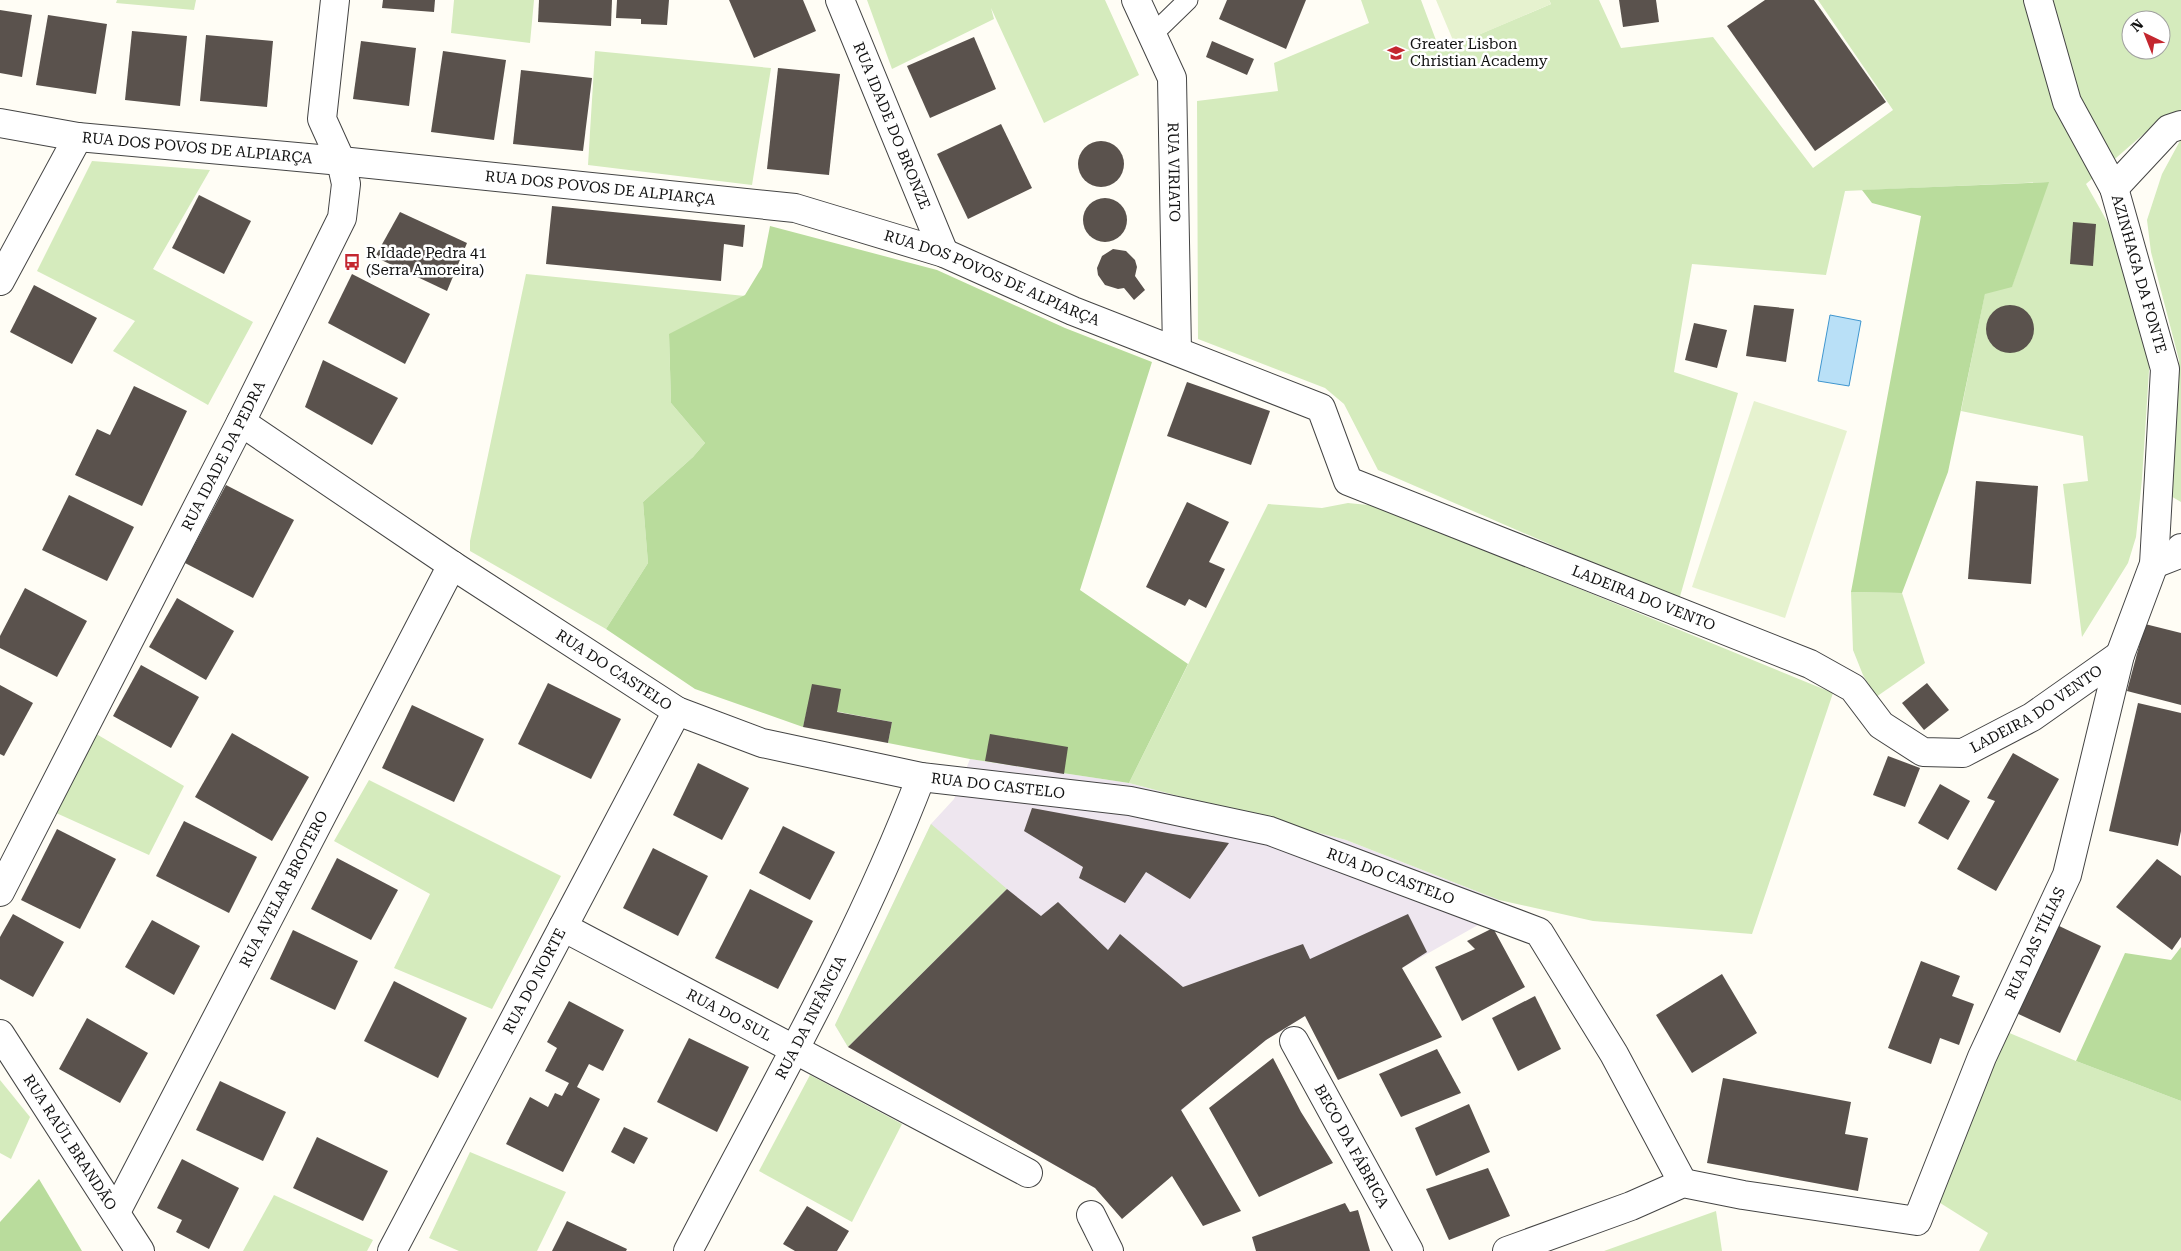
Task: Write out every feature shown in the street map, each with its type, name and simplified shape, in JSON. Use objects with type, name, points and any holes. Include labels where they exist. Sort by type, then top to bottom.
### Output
[{"type":"street","name":"RUA IDADE DA PEDRA","points":[[0,892],[241,422],[342,218],[346,184],[341,161],[322,119],[336,0]]},
{"type":"street","name":"RUA IDADE DO BRONZE","points":[[840,0],[944,253]]},
{"type":"street","name":"RUA VIRIATO","points":[[1136,0],[1172,78],[1177,351]]},
{"type":"street","name":"AZINHAGA DA FONTE","points":[[2038,0],[2068,102],[2114,188],[2166,369],[2154,564],[2120,655]]},
{"type":"street","name":"RUA DOS POVOS DE ALPIARÇA","points":[[0,123],[78,137],[341,161],[794,208],[944,253],[1073,311],[1177,351]]},
{"type":"street","points":[[2114,188],[2169,129],[2181,125]]},
{"type":"street","points":[[0,281],[78,137]]},
{"type":"street","name":"LADEIRA DO VENTO","points":[[1177,351],[1321,408],[1348,480],[1810,664],[1853,688],[1881,725],[1923,752],[1963,753],[2032,717],[2120,655]]},
{"type":"street","name":"RUA DO CASTELO","points":[[241,422],[452,565],[677,711],[762,743],[922,777],[1130,801],[1270,831],[1539,932],[1614,1054],[1683,1183]]},
{"type":"street","points":[[2154,564],[2177,555],[2181,548]]},
{"type":"street","name":"RUA AVELAR BROTERO","points":[[116,1212],[452,565]]},
{"type":"street","name":"RUA DAS TÍLIAS","points":[[1683,1183],[1743,1195],[1917,1221],[1982,1057],[2067,875],[2120,655]]},
{"type":"street","name":"RUA DO NORTE","points":[[392,1251],[677,711]]},
{"type":"street","name":"RUA DA INFÂNCIA","points":[[688,1251],[847,946],[904,823],[922,777]]},
{"type":"street","name":"RUA DO SUL","points":[[563,927],[795,1048],[1028,1173]]},
{"type":"street","name":"RUA RAÚL BRANDÃO","points":[[0,1034],[140,1251]]},
{"type":"street","name":"BECO DA FÁBRICA","points":[[1294,1042],[1409,1251]]},
{"type":"street","points":[[1507,1251],[1631,1206],[1683,1183]]},
{"type":"street","points":[[1091,1215],[1109,1251]]},
{"type":"lane","points":[[1152,35],[1188,0]]},
{"type":"shaded area","points":[[970,759],[1129,783],[1346,840],[1499,900],[1478,925],[1402,968],[1305,1016],[1266,1040],[1199,1095],[1095,1188],[848,1047],[835,1025],[931,824],[954,799]]},
{"type":"green space","points":[[117,0],[196,0],[194,10],[116,3]]},
{"type":"green space","points":[[454,0],[534,0],[530,43],[451,33]]},
{"type":"green space","points":[[867,0],[1105,0],[1139,75],[1044,123],[991,8],[994,19],[892,69]]},
{"type":"green space","points":[[1361,0],[1421,0],[1440,51],[1551,4],[1549,0],[1599,0],[1621,48],[1713,37],[1813,168],[1893,110],[1818,0],[2181,0],[2181,116],[2154,125],[2086,184],[2125,253],[2150,355],[2142,479],[2136,537],[2128,563],[2082,637],[2063,484],[2088,481],[2083,436],[1961,411],[1985,293],[2012,286],[2048,182],[1845,191],[1826,275],[1692,264],[1674,372],[1738,393],[1679,600],[1378,470],[1344,404],[1325,388],[1198,339],[1197,101],[1278,91],[1274,63],[1369,23]]},
{"type":"green space","points":[[1436,0],[1549,0],[1551,4],[1455,45]]},
{"type":"green space","points":[[595,51],[771,68],[752,185],[588,165]]},
{"type":"green space","points":[[2181,139],[2181,502],[2169,495],[2179,360],[2151,252],[2147,220],[2162,174]]},
{"type":"green space","points":[[92,161],[210,170],[153,269],[253,322],[208,405],[113,351],[135,321],[37,271]]},
{"type":"green space","points":[[2049,182],[2012,287],[1985,294],[1948,472],[1902,593],[1851,592],[1921,216],[1872,203],[1862,190]]},
{"type":"green space","points":[[770,226],[937,270],[1065,328],[1152,362],[1080,590],[1188,664],[1129,783],[970,759],[888,743],[892,722],[808,706],[803,727],[695,689],[606,629],[648,563],[643,502],[693,457],[705,443],[671,403],[669,334],[745,295],[762,267]]},
{"type":"green space","points":[[526,274],[745,296],[669,335],[671,403],[705,443],[693,457],[643,502],[648,563],[606,629],[470,551],[470,541]]},
{"type":"green space","points":[[1754,401],[1847,431],[1785,618],[1692,587]]},
{"type":"green space","points":[[1348,503],[1378,506],[1833,693],[1752,934],[1593,921],[1499,900],[1346,840],[1129,783],[1268,504],[1322,508]]},
{"type":"green space","points":[[1851,592],[1902,593],[1925,663],[1876,697],[1863,675],[1853,650]]},
{"type":"green space","points":[[93,732],[184,786],[149,855],[54,812]]},
{"type":"green space","points":[[369,780],[561,876],[492,1009],[394,968],[430,894],[334,841]]},
{"type":"green space","points":[[931,824],[1007,889],[848,1047],[835,1025]]},
{"type":"green space","points":[[2181,947],[2181,1101],[2076,1061],[2125,953],[2171,960]]},
{"type":"green space","points":[[2007,1032],[2076,1061],[2181,1101],[2181,1251],[1979,1251],[1988,1233],[1937,1201]]},
{"type":"green space","points":[[810,1075],[902,1124],[852,1222],[759,1171]]},
{"type":"green space","points":[[0,1080],[30,1117],[11,1159],[0,1153]]},
{"type":"green space","points":[[470,1152],[566,1192],[537,1251],[459,1251],[429,1238]]},
{"type":"green space","points":[[39,1179],[82,1251],[0,1251],[0,1222]]},
{"type":"green space","points":[[274,1195],[373,1240],[367,1251],[243,1251]]},
{"type":"green space","points":[[1716,1211],[1722,1251],[1604,1251]]},
{"type":"water","points":[[1830,315],[1861,321],[1849,386],[1818,381]]},
{"type":"building","points":[[383,0],[435,0],[434,12],[382,8]]},
{"type":"building","points":[[539,0],[612,0],[611,26],[538,22]]},
{"type":"building","points":[[617,0],[669,0],[667,25],[641,24],[641,19],[616,18]]},
{"type":"building","points":[[729,0],[803,0],[816,31],[754,58]]},
{"type":"building","points":[[1227,0],[1306,0],[1286,49],[1219,19]]},
{"type":"building","points":[[1619,0],[1656,0],[1659,22],[1623,27]]},
{"type":"building","points":[[1765,0],[1814,0],[1886,102],[1815,151],[1727,26]]},
{"type":"building","points":[[0,10],[32,15],[22,77],[0,73]]},
{"type":"building","points":[[48,15],[107,24],[96,94],[36,85]]},
{"type":"building","points":[[132,31],[187,36],[180,106],[125,100]]},
{"type":"building","points":[[206,35],[273,41],[267,107],[200,101]]},
{"type":"building","points":[[974,37],[996,89],[930,118],[907,66]]},
{"type":"building","points":[[361,41],[416,48],[409,106],[353,99]]},
{"type":"building","points":[[1212,41],[1254,59],[1247,75],[1206,57]]},
{"type":"building","points":[[443,51],[506,60],[494,140],[431,132]]},
{"type":"building","points":[[778,68],[840,74],[829,175],[767,169]]},
{"type":"building","points":[[521,70],[592,78],[583,151],[513,144]]},
{"type":"building","points":[[1001,124],[1032,188],[968,219],[937,154]]},
{"type":"building","points":[[1101,141],[1114,145],[1120,151],[1124,164],[1120,177],[1114,183],[1101,187],[1088,183],[1082,177],[1078,164],[1082,151],[1088,145]]},
{"type":"building","points":[[199,195],[251,221],[224,274],[172,248]]},
{"type":"building","points":[[1109,198],[1121,204],[1126,211],[1126,229],[1121,236],[1114,241],[1101,242],[1093,239],[1086,232],[1083,216],[1086,208],[1093,201]]},
{"type":"building","points":[[552,206],[745,225],[743,247],[724,244],[721,281],[546,264]]},
{"type":"building","points":[[400,212],[467,243],[447,291],[375,257]]},
{"type":"building","points":[[2073,222],[2096,224],[2093,266],[2070,264]]},
{"type":"building","points":[[1113,249],[1126,251],[1135,260],[1137,267],[1135,276],[1145,290],[1134,300],[1124,288],[1118,289],[1105,285],[1098,275],[1097,268],[1102,256]]},
{"type":"building","points":[[352,274],[430,314],[405,364],[328,323]]},
{"type":"building","points":[[34,285],[97,318],[72,364],[10,332]]},
{"type":"building","points":[[1754,305],[1794,309],[1786,362],[1746,356]]},
{"type":"building","points":[[2005,305],[2015,305],[2024,309],[2030,315],[2033,320],[2033,338],[2024,349],[2015,353],[2005,353],[1996,349],[1990,343],[1986,334],[1986,324],[1990,315],[1996,309]]},
{"type":"building","points":[[1694,323],[1727,330],[1717,368],[1685,360]]},
{"type":"building","points":[[323,360],[398,398],[372,445],[305,407]]},
{"type":"building","points":[[1187,382],[1270,411],[1251,465],[1167,436]]},
{"type":"building","points":[[134,386],[187,411],[142,506],[75,475],[97,429],[110,435]]},
{"type":"building","points":[[1976,481],[2038,486],[2031,584],[1968,579]]},
{"type":"building","points":[[226,485],[294,520],[253,598],[185,563]]},
{"type":"building","points":[[69,495],[134,527],[107,581],[42,550]]},
{"type":"building","points":[[1187,502],[1229,522],[1209,562],[1225,569],[1206,608],[1189,599],[1185,606],[1146,587]]},
{"type":"building","points":[[25,588],[87,621],[57,677],[0,648],[0,636]]},
{"type":"building","points":[[177,598],[234,631],[206,680],[149,647]]},
{"type":"building","points":[[2145,624],[2181,633],[2181,705],[2127,691]]},
{"type":"building","points":[[141,665],[199,697],[171,748],[113,716]]},
{"type":"building","points":[[548,683],[621,719],[591,779],[518,744]]},
{"type":"building","points":[[1927,683],[1949,710],[1924,730],[1902,703]]},
{"type":"building","points":[[812,684],[841,689],[837,712],[892,722],[888,743],[803,727]]},
{"type":"building","points":[[0,685],[33,703],[4,756],[0,754]]},
{"type":"building","points":[[2138,703],[2181,713],[2181,831],[2178,846],[2109,831]]},
{"type":"building","points":[[412,705],[484,739],[454,802],[382,768]]},
{"type":"building","points":[[232,733],[309,777],[272,841],[195,797]]},
{"type":"building","points":[[990,734],[1068,747],[1064,774],[985,761]]},
{"type":"building","points":[[2013,753],[2059,779],[1996,891],[1957,869],[1995,801],[1987,798]]},
{"type":"building","points":[[1888,756],[1920,768],[1905,807],[1873,795]]},
{"type":"building","points":[[698,763],[749,788],[722,840],[673,815]]},
{"type":"building","points":[[1940,784],[1970,801],[1948,840],[1918,823]]},
{"type":"building","points":[[1032,808],[1229,843],[1190,899],[1146,872],[1125,903],[1079,878],[1083,867],[1024,831]]},
{"type":"building","points":[[184,821],[257,857],[229,913],[156,876]]},
{"type":"building","points":[[783,826],[835,852],[810,900],[759,873]]},
{"type":"building","points":[[57,829],[116,859],[80,929],[21,900]]},
{"type":"building","points":[[653,848],[708,876],[678,936],[623,908]]},
{"type":"building","points":[[337,858],[398,890],[371,940],[311,909]]},
{"type":"building","points":[[2157,859],[2181,876],[2181,937],[2172,950],[2116,907]]},
{"type":"building","points":[[750,889],[813,921],[778,989],[715,958]]},
{"type":"building","points":[[1007,889],[1041,916],[1058,902],[1108,950],[1120,934],[1183,987],[1303,944],[1310,959],[1408,914],[1427,952],[1402,968],[1442,1037],[1338,1080],[1305,1016],[1266,1040],[1181,1110],[1241,1211],[1203,1226],[1172,1176],[1122,1219],[1095,1188],[848,1047]]},
{"type":"building","points":[[13,914],[64,942],[33,997],[0,979],[0,937]]},
{"type":"building","points":[[152,920],[200,946],[174,995],[125,967]]},
{"type":"building","points":[[2055,924],[2101,946],[2060,1033],[2014,1012]]},
{"type":"building","points":[[1493,928],[1525,987],[1462,1021],[1435,967],[1475,949],[1467,941]]},
{"type":"building","points":[[293,930],[358,961],[335,1010],[270,979]]},
{"type":"building","points":[[1921,961],[1960,976],[1952,996],[1974,1004],[1959,1045],[1940,1038],[1931,1064],[1888,1048]]},
{"type":"building","points":[[1722,974],[1757,1033],[1692,1073],[1656,1015]]},
{"type":"building","points":[[394,981],[467,1018],[438,1078],[364,1041]]},
{"type":"building","points":[[1535,996],[1561,1049],[1518,1071],[1492,1018]]},
{"type":"building","points":[[569,1001],[624,1030],[603,1071],[589,1064],[577,1087],[600,1099],[563,1172],[506,1144],[530,1097],[548,1107],[555,1093],[562,1096],[569,1083],[545,1071],[557,1048],[547,1042]]},
{"type":"building","points":[[87,1018],[148,1053],[120,1103],[59,1069]]},
{"type":"building","points":[[689,1038],[749,1067],[717,1132],[657,1102]]},
{"type":"building","points":[[1437,1049],[1461,1093],[1401,1117],[1379,1074]]},
{"type":"building","points":[[1273,1058],[1301,1112],[1333,1163],[1259,1197],[1209,1108]]},
{"type":"building","points":[[1723,1078],[1851,1102],[1845,1134],[1868,1138],[1858,1191],[1707,1163]]},
{"type":"building","points":[[220,1081],[286,1112],[263,1161],[196,1130]]},
{"type":"building","points":[[1469,1104],[1490,1152],[1436,1176],[1415,1128]]},
{"type":"building","points":[[624,1127],[648,1138],[634,1164],[611,1152]]},
{"type":"building","points":[[317,1137],[388,1171],[363,1221],[293,1188]]},
{"type":"building","points":[[182,1159],[239,1188],[209,1249],[176,1232],[182,1220],[157,1208]]},
{"type":"building","points":[[1488,1168],[1510,1216],[1449,1240],[1426,1189]]},
{"type":"building","points":[[1345,1203],[1350,1212],[1358,1210],[1370,1251],[1256,1251],[1252,1237]]},
{"type":"building","points":[[807,1206],[849,1231],[837,1251],[795,1251],[783,1244]]},
{"type":"building","points":[[567,1221],[627,1249],[626,1251],[552,1251]]},
{"type":"place","name":"Greater Lisbon Christian Academy","points":[[1396,53]]},
{"type":"place","name":"R Idade Pedra 41 (Serra Amoreira)","points":[[352,262]]}]
